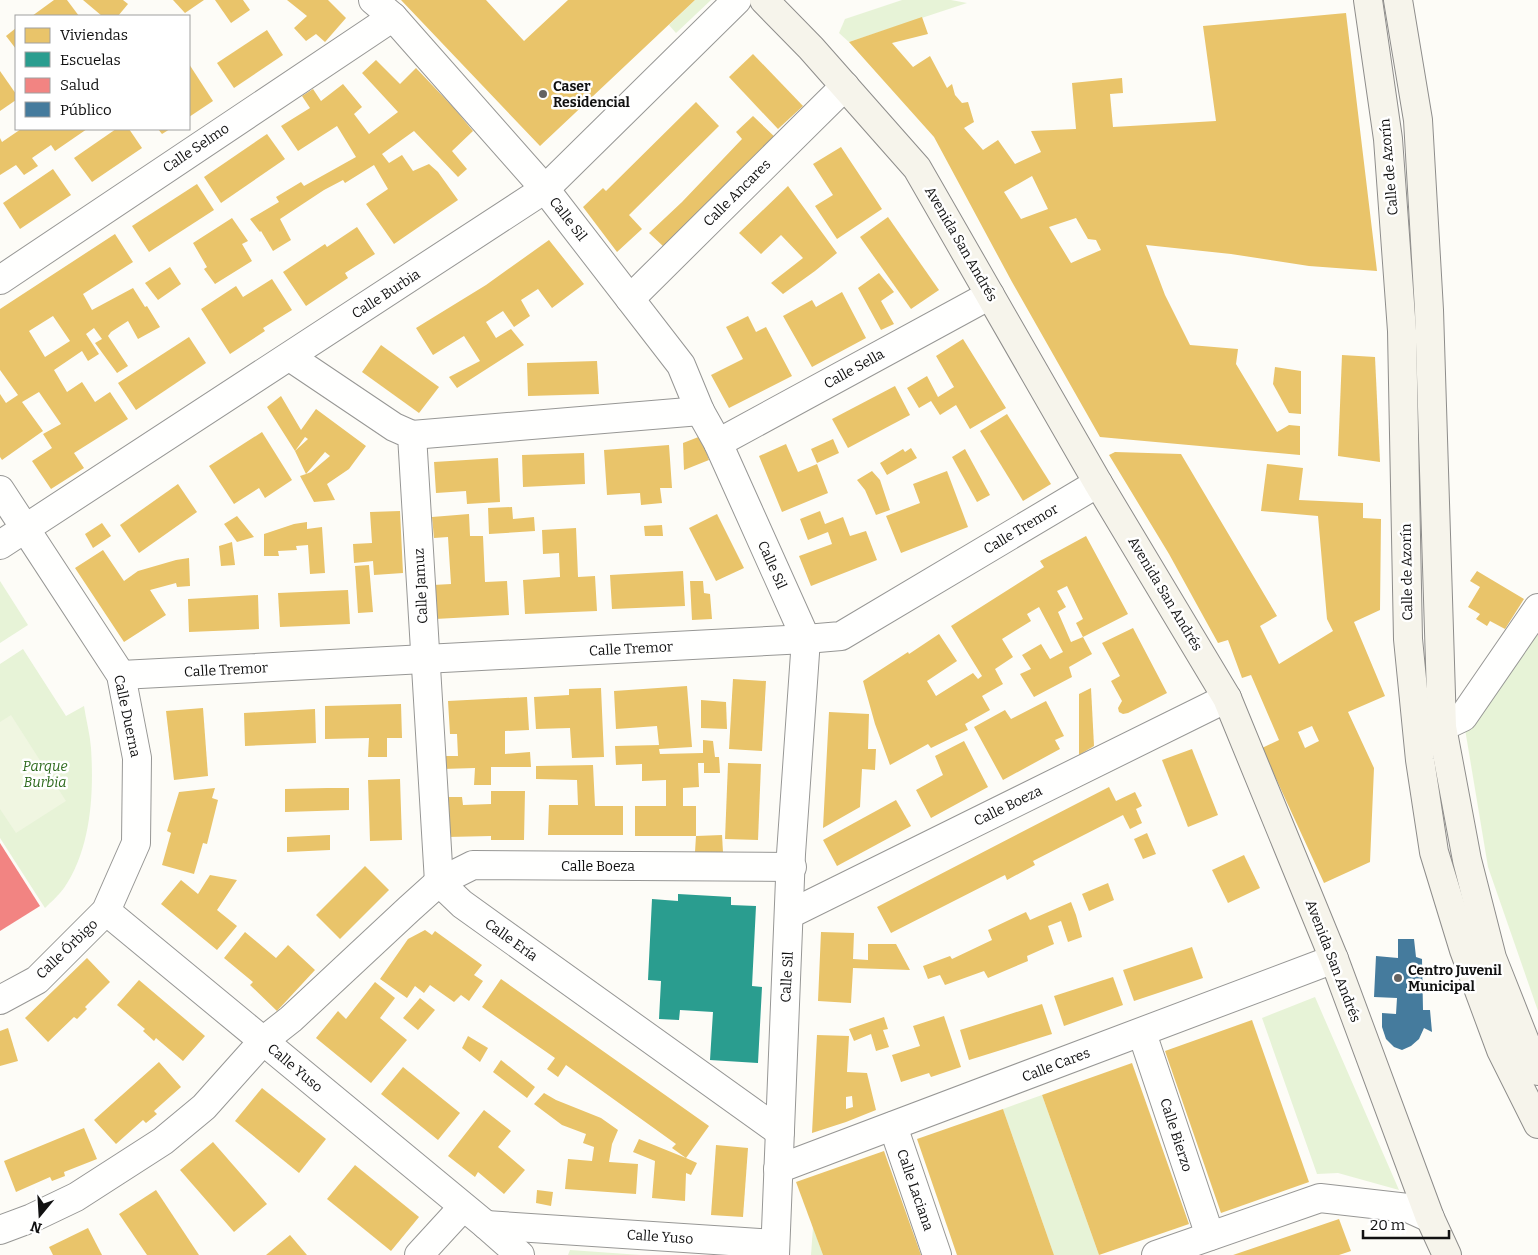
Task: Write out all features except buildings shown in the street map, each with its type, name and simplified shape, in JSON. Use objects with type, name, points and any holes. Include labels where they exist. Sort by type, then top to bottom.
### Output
[{"type":"main road","name":"Avenida San Andrés","points":[[764,0],[811,48],[917,168],[1098,482],[1227,698],[1334,959],[1430,1218],[1447,1255]]},
{"type":"main road","name":"Calle de Azorín","points":[[1368,0],[1388,139],[1402,331],[1408,639],[1421,769],[1434,852],[1464,950],[1501,1050],[1538,1124]]},
{"type":"main road","points":[[1398,0],[1419,130],[1429,310],[1442,727],[1466,860],[1492,958],[1538,1071]]},
{"type":"street","name":"Calle Burbia","points":[[0,545],[545,189],[737,0]]},
{"type":"street","name":"Calle Sil","points":[[383,8],[545,189],[680,365],[700,411],[718,443],[806,640],[792,867],[775,1250]]},
{"type":"street","name":"Calle Selmo","points":[[0,280],[383,8]]},
{"type":"street","name":"Calle Ancares","points":[[630,299],[845,86]]},
{"type":"street","name":"Calle Sella","points":[[718,443],[990,295]]},
{"type":"street","points":[[290,357],[394,427],[412,435],[700,411]]},
{"type":"street","name":"Calle Jamuz","points":[[412,435],[439,882]]},
{"type":"street","name":"Calle Tremor","points":[[121,675],[806,640],[841,636],[1098,482]]},
{"type":"street","name":"Calle Duerna","points":[[0,490],[121,675],[137,758],[136,842],[106,911]]},
{"type":"street","points":[[1442,727],[1463,717],[1538,608]]},
{"type":"street","name":"Calle Boeza","points":[[790,914],[1227,698]]},
{"type":"street","name":"Calle Boeza","points":[[439,882],[473,865],[792,867]]},
{"type":"street","points":[[0,1230],[32,1218],[76,1197],[163,1142],[204,1107],[263,1041],[291,1019],[439,882]]},
{"type":"street","name":"Calle Ería","points":[[439,882],[462,904],[780,1132]]},
{"type":"street","name":"Calle Órbigo","points":[[0,1000],[37,980],[106,911]]},
{"type":"street","name":"Calle Yuso","points":[[106,911],[520,1255]]},
{"type":"street","name":"Calle Cares","points":[[778,1169],[1334,959]]},
{"type":"street","name":"Calle Bierzo","points":[[1142,1032],[1210,1236]]},
{"type":"street","name":"Calle Laciana","points":[[893,1126],[937,1255]]},
{"type":"street","points":[[1156,1255],[1320,1198],[1408,1208],[1430,1218]]},
{"type":"street","points":[[419,1255],[463,1207]]},
{"type":"street","name":"Calle Yuso","points":[[486,1225],[775,1250]]},
{"type":"green space","points":[[695,0],[711,0],[676,33],[669,25]]},
{"type":"green space","points":[[902,0],[951,0],[967,3],[849,42],[839,33],[845,19]]},
{"type":"green space","points":[[0,581],[28,625],[0,643]]},
{"type":"green space","points":[[1538,608],[1538,1011],[1488,867],[1463,717]]},
{"type":"green space","name":"Parque Burbia","points":[[23,649],[66,716],[84,706],[91,748],[91,802],[85,839],[73,873],[62,891],[45,908],[0,838],[0,664]]},
{"type":"green space","points":[[11,715],[66,801],[16,833],[0,809],[0,722]]},
{"type":"green space","points":[[1315,997],[1399,1190],[1338,1173],[1317,1174],[1262,1018]]},
{"type":"green space","points":[[1042,1095],[1099,1255],[1054,1255],[1003,1109]]},
{"type":"green space","points":[[813,1227],[823,1255],[811,1255]]},
{"type":"green space","points":[[570,1250],[641,1255],[568,1255]]},
{"type":"place","name":"Caser Residencial","points":[[543,94]]},
{"type":"place","name":"Centro Juvenil Municipal","points":[[1398,978]]}]
